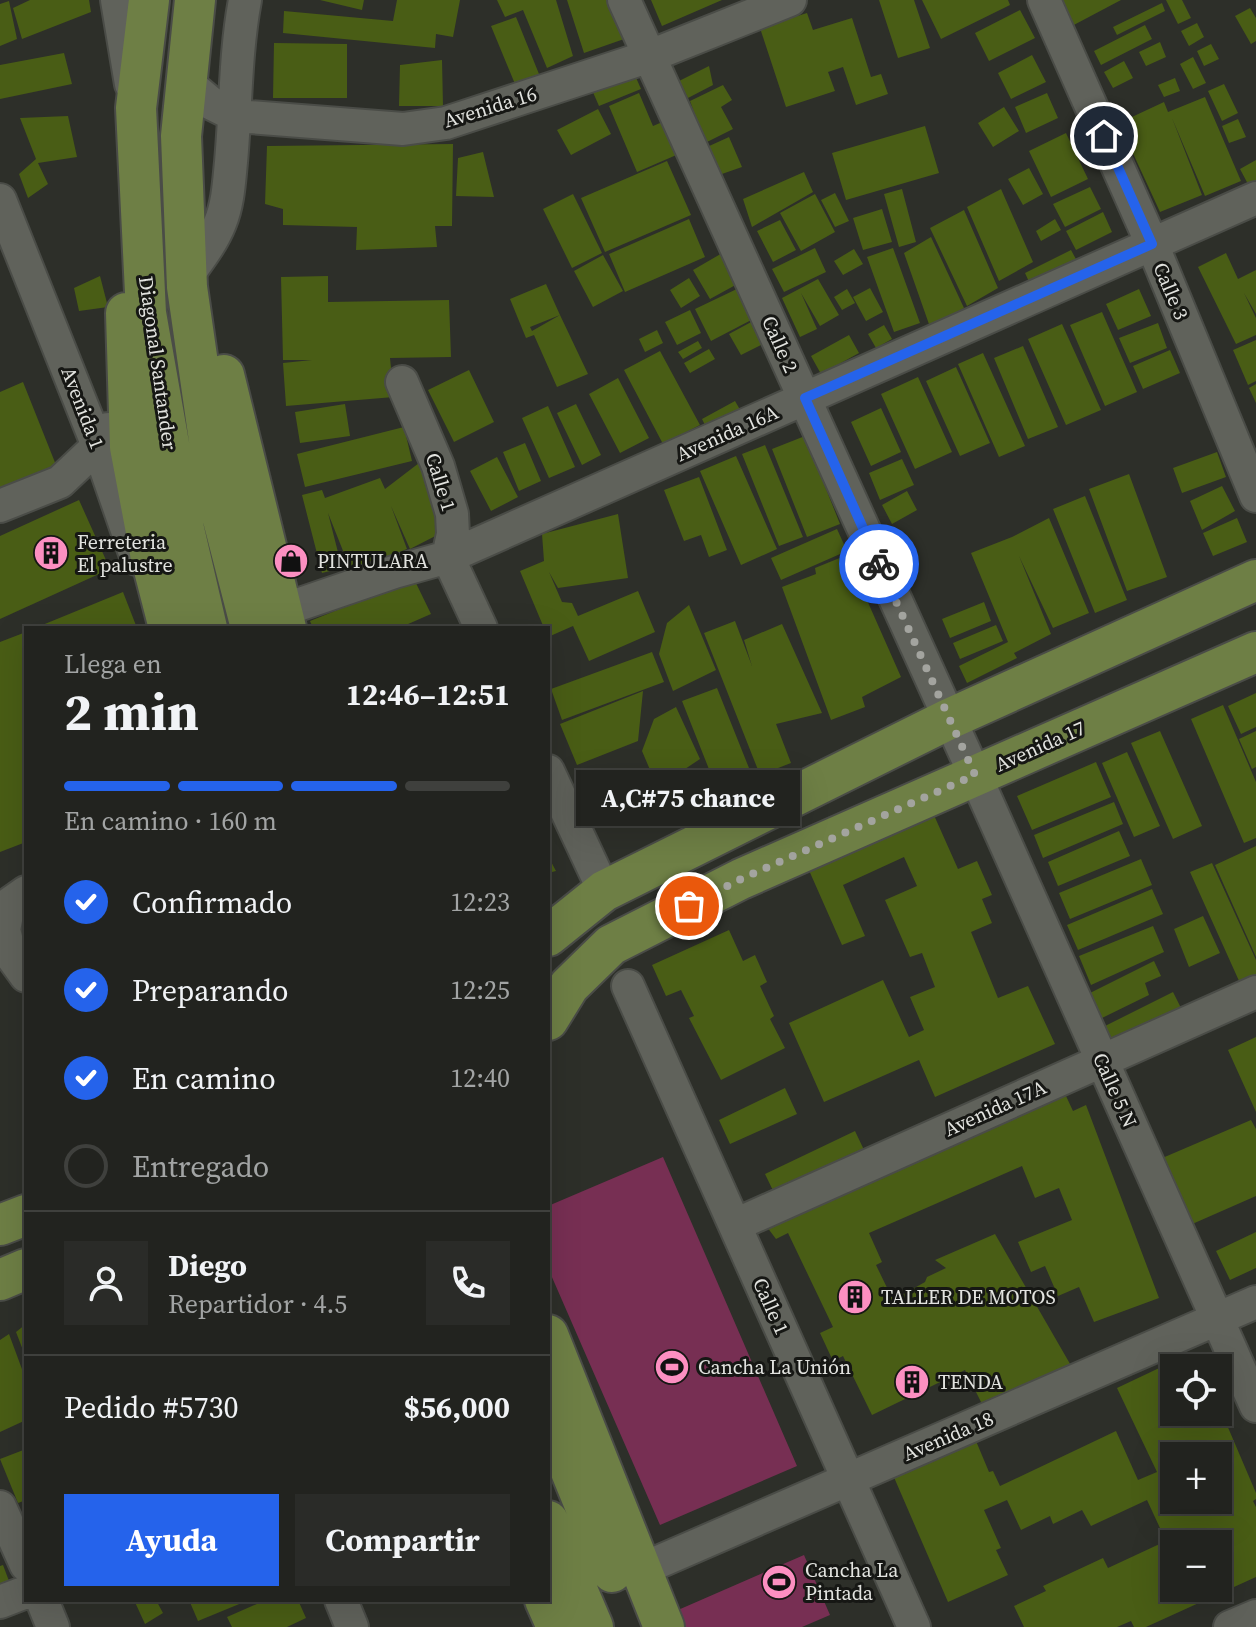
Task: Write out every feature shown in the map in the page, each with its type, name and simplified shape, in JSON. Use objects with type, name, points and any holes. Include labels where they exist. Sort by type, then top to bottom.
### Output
[{"type":"main road","name":"Diagonal Santander","points":[[149,0],[136,108],[146,313],[184,529],[207,626]]},
{"type":"main road","name":"Diagonal Santander","points":[[187,281],[181,136],[195,0]]},
{"type":"main road","points":[[141,198],[126,313],[130,447],[151,558],[168,621]]},
{"type":"main road","points":[[187,281],[215,333],[272,622]]},
{"type":"main road","points":[[550,934],[604,891],[949,719],[1256,580]]},
{"type":"main road","name":"Avenida 17","points":[[550,1017],[569,986],[611,945],[741,879],[1256,652]]},
{"type":"main road","points":[[0,1225],[24,1216]]},
{"type":"main road","points":[[0,1280],[24,1270]]},
{"type":"main road","points":[[550,1340],[664,1627]]},
{"type":"main road","points":[[550,1420],[636,1627]]},
{"type":"main road","points":[[550,1526],[593,1627]]},
{"type":"main road","points":[[546,1602],[557,1627]]},
{"type":"street","points":[[117,0],[136,108]]},
{"type":"street","name":"Diagonal Santander","points":[[187,281],[221,221],[228,188],[236,116],[237,44],[245,0]]},
{"type":"street","name":"Calle 2","points":[[624,0],[975,775]]},
{"type":"street","name":"Avenida 16","points":[[186,82],[212,104],[236,116],[403,129],[446,123],[650,56],[790,0]]},
{"type":"street","name":"Calle 3","points":[[1044,0],[1152,244],[1256,496]]},
{"type":"street","name":"Avenida 16A","points":[[272,622],[394,572],[448,557],[1256,198]]},
{"type":"street","name":"Avenida 1","points":[[0,200],[98,446],[143,575],[168,621]]},
{"type":"street","name":"Calle 1","points":[[402,382],[438,466],[452,514],[453,534],[448,557]]},
{"type":"street","points":[[0,506],[60,482],[98,446],[128,395]]},
{"type":"street","points":[[448,557],[480,626]]},
{"type":"street","points":[[550,775],[604,891]]},
{"type":"street","name":"Calle 5 N","points":[[975,775],[1256,1406]]},
{"type":"street","points":[[24,893],[9,904],[4,930],[10,954],[24,973]]},
{"type":"street","name":"Calle 1","points":[[628,986],[914,1627]]},
{"type":"street","name":"Avenida 17A","points":[[735,1225],[1256,992]]},
{"type":"street","name":"Avenida 18","points":[[640,1570],[1256,1302]]},
{"type":"street","points":[[0,1507],[24,1561]]},
{"type":"street","points":[[0,1602],[24,1593]]},
{"type":"street","points":[[43,1602],[53,1627]]},
{"type":"street","points":[[342,1602],[352,1627]]},
{"type":"street","points":[[1230,1627],[1256,1616]]},
{"type":"shaded area","name":"Cancha La Unión","points":[[663,1157],[797,1466],[660,1525],[550,1273],[550,1205]]},
{"type":"shaded area","name":"Cancha La Pintada","points":[[804,1555],[830,1615],[802,1627],[686,1627],[678,1610]]},
{"type":"building","points":[[30,0],[89,0],[91,12],[22,39],[13,8]]},
{"type":"building","points":[[320,0],[364,0],[362,10]]},
{"type":"building","points":[[397,0],[460,0],[453,37],[436,34],[435,48],[283,33],[284,11],[393,21]]},
{"type":"building","points":[[497,0],[556,0],[573,56],[547,68],[523,10],[505,17]]},
{"type":"building","points":[[567,0],[614,0],[627,38],[584,53]]},
{"type":"building","points":[[651,0],[722,0],[662,26]]},
{"type":"building","points":[[879,0],[914,0],[930,48],[898,58]]},
{"type":"building","points":[[922,0],[1008,0],[1010,5],[941,39]]},
{"type":"building","points":[[1056,0],[1121,0],[1070,27]]},
{"type":"building","points":[[1166,0],[1182,0],[1191,18],[1178,24]]},
{"type":"building","points":[[9,1],[17,39],[0,46],[0,4]]},
{"type":"building","points":[[1162,3],[1165,11],[1117,35],[1113,27]]},
{"type":"building","points":[[1250,8],[1256,18],[1256,41],[1251,44],[1235,16]]},
{"type":"building","points":[[1020,10],[1035,38],[989,61],[975,33]]},
{"type":"building","points":[[807,13],[813,30],[852,18],[871,77],[881,74],[888,94],[856,105],[843,67],[828,72],[835,91],[786,107],[760,28]]},
{"type":"building","points":[[516,17],[539,74],[515,84],[491,26]]},
{"type":"building","points":[[1197,23],[1204,37],[1189,46],[1181,31]]},
{"type":"building","points":[[1145,25],[1152,39],[1101,65],[1094,51]]},
{"type":"building","points":[[1160,42],[1166,57],[1146,66],[1139,52]]},
{"type":"building","points":[[274,43],[347,44],[347,98],[273,98]]},
{"type":"building","points":[[1211,44],[1219,59],[1204,66],[1197,51]]},
{"type":"building","points":[[64,53],[72,84],[0,99],[0,65]]},
{"type":"building","points":[[1032,55],[1046,82],[1011,99],[998,73]]},
{"type":"building","points":[[1193,57],[1206,83],[1193,89],[1180,64]]},
{"type":"building","points":[[442,60],[443,106],[399,106],[400,65]]},
{"type":"building","points":[[1124,61],[1133,78],[1113,88],[1104,72]]},
{"type":"building","points":[[709,66],[713,85],[688,98],[679,81]]},
{"type":"building","points":[[634,73],[641,89],[599,106],[592,90]]},
{"type":"building","points":[[1175,78],[1180,91],[1164,97],[1158,85]]},
{"type":"building","points":[[1224,84],[1238,113],[1222,121],[1208,91]]},
{"type":"building","points":[[723,85],[732,100],[721,107],[733,129],[705,143],[690,101]]},
{"type":"building","points":[[639,93],[653,126],[667,120],[681,153],[637,172],[609,106]]},
{"type":"building","points":[[1047,93],[1058,118],[1026,133],[1015,107]]},
{"type":"building","points":[[1205,97],[1241,181],[1205,196],[1172,118],[1202,195],[1160,212],[1119,123],[1164,102],[1168,112]]},
{"type":"building","points":[[1004,107],[1019,131],[993,147],[978,123]]},
{"type":"building","points":[[598,109],[611,134],[571,155],[557,130]]},
{"type":"building","points":[[68,116],[77,157],[38,163],[48,184],[28,198],[19,174],[36,159],[20,118]]},
{"type":"building","points":[[1238,119],[1246,137],[1229,143],[1222,126]]},
{"type":"building","points":[[925,126],[939,173],[846,200],[832,153]]},
{"type":"building","points":[[1066,133],[1088,179],[1051,197],[1029,151]]},
{"type":"building","points":[[729,137],[742,167],[719,175],[707,147]]},
{"type":"building","points":[[453,144],[452,226],[435,226],[437,247],[356,250],[357,227],[283,225],[283,209],[265,204],[267,146]]},
{"type":"building","points":[[483,152],[494,197],[456,196],[458,158]]},
{"type":"building","points":[[1256,160],[1256,182],[1249,186],[1240,169]]},
{"type":"building","points":[[667,161],[691,215],[605,252],[581,198]]},
{"type":"building","points":[[1029,168],[1043,194],[1023,205],[1008,179]]},
{"type":"building","points":[[804,172],[813,192],[752,227],[743,199]]},
{"type":"building","points":[[1090,187],[1101,209],[1065,227],[1053,204]]},
{"type":"building","points":[[902,189],[916,242],[899,247],[884,194]]},
{"type":"building","points":[[1001,189],[1033,262],[999,281],[967,207]]},
{"type":"building","points":[[835,193],[849,221],[835,227],[821,200]]},
{"type":"building","points":[[573,194],[602,253],[572,268],[543,209]]},
{"type":"building","points":[[815,194],[835,232],[801,251],[780,213]]},
{"type":"building","points":[[882,209],[892,242],[863,250],[853,218]]},
{"type":"building","points":[[964,210],[998,288],[967,306],[930,228]]},
{"type":"building","points":[[1103,212],[1112,232],[1076,250],[1066,231]]},
{"type":"building","points":[[689,219],[705,257],[625,292],[609,254]]},
{"type":"building","points":[[1055,219],[1061,230],[1041,241],[1036,231]]},
{"type":"building","points":[[780,220],[796,250],[773,262],[757,231]]},
{"type":"building","points":[[931,237],[964,308],[930,327],[904,253]]},
{"type":"building","points":[[815,248],[826,272],[784,292],[772,269]]},
{"type":"building","points":[[893,248],[920,323],[894,332],[867,257]]},
{"type":"building","points":[[854,249],[863,264],[843,275],[834,261]]},
{"type":"building","points":[[1071,250],[1077,261],[1030,284],[1025,273]]},
{"type":"building","points":[[724,252],[741,282],[710,299],[693,270]]},
{"type":"building","points":[[1226,253],[1238,279],[1256,270],[1256,314],[1244,293],[1256,318],[1256,335],[1236,344],[1198,267]]},
{"type":"building","points":[[603,255],[623,291],[593,307],[574,271]]},
{"type":"building","points":[[100,276],[108,307],[79,311],[74,288]]},
{"type":"building","points":[[328,276],[328,302],[449,300],[451,357],[390,358],[394,397],[286,406],[283,363],[312,360],[283,360],[281,277]]},
{"type":"building","points":[[689,278],[700,296],[681,308],[670,290]]},
{"type":"building","points":[[818,279],[839,315],[820,326],[801,293],[817,329],[800,337],[782,298]]},
{"type":"building","points":[[546,284],[588,374],[557,387],[534,335],[526,338],[510,299]],"holes":[[[560,315],[532,331],[530,327]]]},
{"type":"building","points":[[741,287],[757,317],[711,341],[695,309]]},
{"type":"building","points":[[870,288],[883,312],[866,321],[853,297]]},
{"type":"building","points":[[847,289],[855,303],[842,310],[834,297]]},
{"type":"building","points":[[1139,289],[1151,316],[1118,330],[1106,304]]},
{"type":"building","points":[[690,310],[701,333],[677,345],[665,322]]},
{"type":"building","points":[[1102,312],[1137,392],[1105,406],[1070,325]]},
{"type":"building","points":[[753,321],[765,343],[741,355],[729,334]]},
{"type":"building","points":[[1158,323],[1167,348],[1130,363],[1119,338]]},
{"type":"building","points":[[1062,324],[1101,410],[1066,425],[1028,339]]},
{"type":"building","points":[[884,325],[892,339],[876,348],[868,334]]},
{"type":"building","points":[[657,330],[663,343],[645,352],[639,339]]},
{"type":"building","points":[[849,335],[859,353],[821,374],[811,356]]},
{"type":"building","points":[[1256,340],[1256,381],[1248,385],[1233,350]]},
{"type":"building","points":[[698,341],[702,348],[683,359],[678,352]]},
{"type":"building","points":[[1023,346],[1058,427],[1028,439],[994,358]]},
{"type":"building","points":[[709,349],[715,359],[690,373],[684,363]]},
{"type":"building","points":[[1170,350],[1180,373],[1143,389],[1133,366]]},
{"type":"building","points":[[660,351],[700,425],[663,444],[624,370]]},
{"type":"building","points":[[983,353],[1025,446],[999,457],[958,364]]},
{"type":"building","points":[[956,367],[990,443],[960,456],[926,381]]},
{"type":"building","points":[[469,370],[494,422],[454,442],[428,390]]},
{"type":"building","points":[[918,377],[952,452],[915,469],[881,394]]},
{"type":"building","points":[[618,378],[649,438],[620,453],[589,394]]},
{"type":"building","points":[[23,382],[58,470],[0,494],[0,392]]},
{"type":"building","points":[[1256,384],[1256,403],[1249,388]]},
{"type":"building","points":[[735,401],[742,413],[708,431],[702,419]]},
{"type":"building","points":[[345,404],[350,436],[300,443],[295,412]]},
{"type":"building","points":[[576,404],[601,455],[582,465],[557,413]]},
{"type":"building","points":[[548,406],[575,467],[549,478],[522,418]]},
{"type":"building","points":[[881,408],[901,452],[871,466],[851,422]]},
{"type":"building","points":[[404,427],[412,461],[305,487],[297,454]]},
{"type":"building","points":[[805,436],[840,524],[807,537],[772,449]]},
{"type":"building","points":[[525,443],[541,481],[519,491],[503,452]]},
{"type":"building","points":[[765,445],[803,537],[779,546],[742,454]]},
{"type":"building","points":[[1217,452],[1226,477],[1182,493],[1173,468]]},
{"type":"building","points":[[736,456],[777,549],[741,565],[700,471]]},
{"type":"building","points":[[497,457],[518,497],[491,511],[470,471]]},
{"type":"building","points":[[902,459],[914,485],[880,500],[869,473]]},
{"type":"building","points":[[419,463],[449,529],[410,549],[391,506],[407,549],[351,571],[328,513],[342,568],[322,573],[302,495],[322,490],[325,498],[380,478],[385,489]]},
{"type":"building","points":[[1129,474],[1167,577],[1127,591],[1089,489]]},
{"type":"building","points":[[699,477],[727,550],[709,557],[701,535],[684,541],[664,490]]},
{"type":"building","points":[[1222,486],[1235,511],[1202,530],[1190,501]]},
{"type":"building","points":[[907,491],[917,510],[892,524],[882,505]]},
{"type":"building","points":[[1085,496],[1127,600],[1095,613],[1053,509]]},
{"type":"building","name":"Ferreteria El palustre","points":[[79,500],[110,569],[0,619],[0,536]]},
{"type":"building","points":[[618,514],[628,578],[558,588],[549,572],[562,602],[572,603],[578,616],[638,591],[655,632],[589,661],[573,626],[550,636],[550,626],[543,626],[520,571],[544,561],[542,534]]},
{"type":"building","points":[[1049,518],[1089,613],[1053,628],[1019,556],[1051,634],[1014,653],[1017,658],[967,683],[959,666],[1008,642],[971,553]]},
{"type":"building","points":[[1237,518],[1247,542],[1213,556],[1203,533]]},
{"type":"building","points":[[837,529],[847,551],[781,580],[771,558]]},
{"type":"building","points":[[847,555],[901,677],[862,697],[865,707],[831,720],[782,587],[816,574],[815,568]]},
{"type":"building","points":[[414,579],[431,614],[404,626],[312,626],[310,621]]},
{"type":"building","points":[[123,592],[136,626],[40,626]]},
{"type":"building","points":[[984,602],[991,621],[950,638],[942,619]]},
{"type":"building","points":[[689,605],[716,670],[673,691],[659,654],[667,623]]},
{"type":"building","points":[[735,621],[752,666],[744,640],[782,624],[822,713],[776,724],[791,763],[760,775],[704,633]]},
{"type":"building","points":[[996,625],[1003,641],[960,659],[953,643]]},
{"type":"building","points":[[24,633],[24,843],[0,852],[0,642]]},
{"type":"building","points":[[652,652],[664,682],[562,720],[551,689]]},
{"type":"building","points":[[717,688],[755,783],[720,797],[682,701]]},
{"type":"building","points":[[643,691],[638,741],[577,765],[560,724]]},
{"type":"building","points":[[1256,693],[1256,727],[1241,734],[1228,706]]},
{"type":"building","points":[[1223,705],[1256,782],[1256,838],[1244,843],[1191,719]]},
{"type":"building","points":[[676,707],[700,759],[679,773],[690,794],[665,805],[642,751],[654,719]]},
{"type":"building","points":[[1160,731],[1202,826],[1173,839],[1131,743]]},
{"type":"building","points":[[1256,731],[1256,767],[1252,769],[1239,739]]},
{"type":"building","points":[[1127,752],[1160,826],[1134,837],[1102,763]]},
{"type":"building","points":[[1096,762],[1111,797],[1032,830],[1017,796]]},
{"type":"building","points":[[1114,802],[1123,824],[1043,858],[1034,835]]},
{"type":"building","points":[[929,804],[958,869],[977,861],[992,895],[982,899],[992,923],[971,932],[998,998],[1028,986],[1055,1044],[935,1097],[919,1060],[824,1102],[789,1023],[883,980],[909,1037],[924,1030],[910,997],[935,987],[922,953],[910,957],[885,900],[917,886],[904,857],[843,885],[865,936],[842,945],[804,859]]},
{"type":"building","points":[[1119,831],[1130,856],[1058,886],[1048,862]]},
{"type":"building","points":[[1256,846],[1256,957],[1215,865]]},
{"type":"building","points":[[1141,859],[1152,885],[1070,919],[1059,893]]},
{"type":"building","points":[[1212,863],[1256,960],[1256,986],[1244,992],[1190,872]]},
{"type":"building","points":[[1152,889],[1163,914],[1078,950],[1067,925]]},
{"type":"building","points":[[1203,916],[1220,953],[1189,967],[1174,929]]},
{"type":"building","points":[[1153,926],[1164,952],[1091,985],[1079,956]]},
{"type":"building","points":[[729,930],[743,961],[755,955],[767,982],[760,986],[774,1016],[770,1019],[785,1048],[721,1080],[689,1018],[694,1016],[681,990],[666,996],[652,965]]},
{"type":"building","points":[[1154,961],[1161,976],[1145,983],[1149,995],[1102,1018],[1090,993]]},
{"type":"building","points":[[1173,992],[1184,1014],[1117,1048],[1105,1026]]},
{"type":"building","points":[[1256,1037],[1256,1112],[1228,1050]]},
{"type":"building","points":[[785,1088],[797,1114],[730,1144],[719,1120]]},
{"type":"building","points":[[1066,1096],[1073,1111],[1086,1105],[1159,1298],[1094,1322],[1079,1287],[1058,1296],[1045,1266],[1031,1272],[1018,1242],[1072,1220],[1059,1188],[1035,1198],[1022,1166],[869,1233],[882,1262],[876,1265],[893,1300],[946,1268],[935,1260],[995,1234],[1073,1369],[985,1410],[965,1370],[872,1415],[843,1356],[833,1361],[820,1333],[833,1327],[788,1233],[776,1239],[767,1227]]},
{"type":"building","points":[[1251,1120],[1256,1129],[1256,1196],[1190,1225],[1160,1159]]},
{"type":"building","points":[[855,1131],[865,1152],[779,1203],[765,1174]]},
{"type":"building","points":[[1256,1232],[1256,1268],[1230,1280],[1216,1251]]},
{"type":"building","points":[[24,1326],[24,1353],[16,1332]]},
{"type":"building","points":[[9,1334],[24,1375],[24,1421],[0,1432],[0,1340]]},
{"type":"building","points":[[1160,1368],[1160,1426],[1227,1426],[1256,1493],[1253,1501],[1256,1507],[1256,1577],[1232,1588],[1232,1530],[1161,1530],[1147,1500],[1091,1526],[1082,1510],[1053,1524],[1050,1516],[1021,1530],[1007,1500],[984,1510],[1001,1548],[996,1550],[1008,1575],[948,1602],[893,1475],[976,1441],[989,1472],[993,1471],[1000,1486],[1116,1431],[1138,1480],[1157,1472],[1117,1388]]},
{"type":"building","points":[[24,1450],[24,1501],[18,1503],[0,1459]]},
{"type":"building","points":[[1160,1544],[1160,1602],[1201,1602],[1146,1627],[1134,1627],[1131,1621],[1117,1627],[1024,1627],[1014,1606],[1046,1591],[1043,1586],[1103,1558],[1108,1568]]},
{"type":"building","points":[[3,1565],[12,1589],[0,1594],[0,1566]]},
{"type":"building","points":[[135,1602],[157,1602],[163,1613],[145,1624]]},
{"type":"building","points":[[190,1602],[244,1602],[198,1621]]},
{"type":"building","points":[[261,1602],[299,1602],[306,1618],[287,1627],[232,1627],[227,1617]]},
{"type":"way so far","points":[[689,906],[741,879],[975,775],[879,564]]},
{"type":"place","name":"Ferreteria El palustre","points":[[51,553]]},
{"type":"place","name":"PINTULARA","points":[[291,561]]},
{"type":"place","name":"A,C#75 chance","points":[[689,906]]},
{"type":"place","name":"TALLER DE MOTOS","points":[[855,1297]]},
{"type":"place","name":"Cancha La Unión","points":[[672,1367]]},
{"type":"place","name":"TENDA","points":[[912,1382]]},
{"type":"place","name":"Cancha La Pintada","points":[[779,1582]]},
{"type":"route","points":[[879,564],[805,398],[1152,244],[1104,136]]}]
